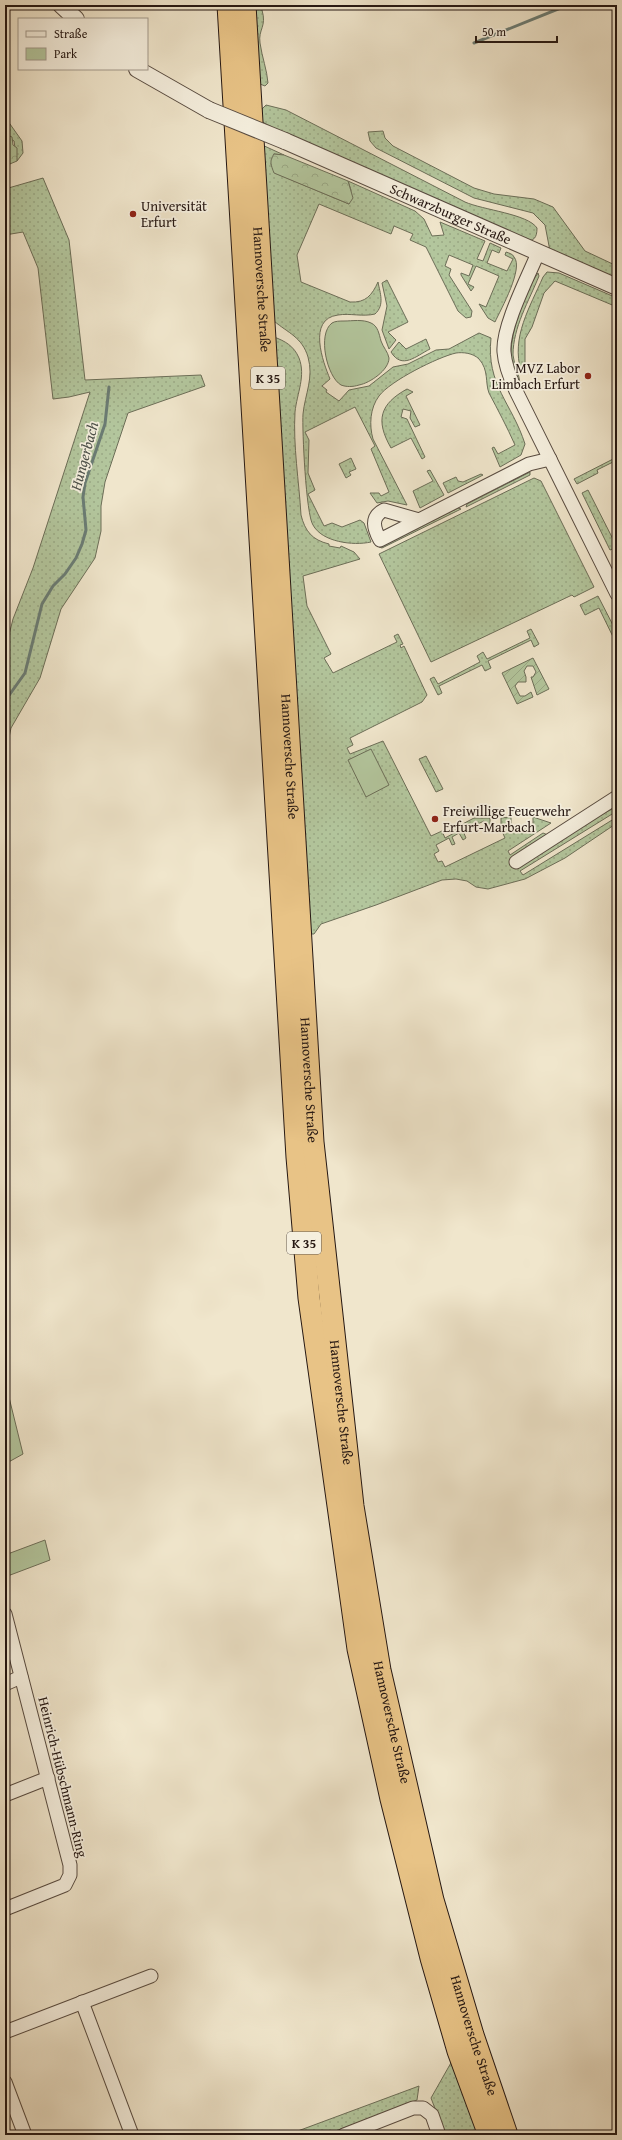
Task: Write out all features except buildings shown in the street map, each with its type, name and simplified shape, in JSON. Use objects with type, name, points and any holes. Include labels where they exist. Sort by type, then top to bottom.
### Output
[{"type":"highway","name":"Hannoversche Straße","points":[[228,5],[297,1157],[309,1298],[360,1656],[391,1799],[431,1958],[458,2051],[489,2135]]},
{"type":"highway","name":"Hannoversche Straße","points":[[245,5],[313,1142],[351,1491],[380,1670],[433,1900],[473,2035],[507,2135]]},
{"type":"street","points":[[61,5],[75,18]]},
{"type":"street","name":"Schwarzburger Straße","points":[[139,70],[209,110],[285,141],[617,287]]},
{"type":"street","points":[[538,253],[509,324],[504,351],[506,367],[617,594]]},
{"type":"street","points":[[419,520],[529,464],[550,459]]},
{"type":"street","points":[[516,862],[617,797]]},
{"type":"street","name":"Heinrich-Hübschmann-Ring","points":[[5,1614],[70,1865],[70,1875],[65,1885],[5,1908]]},
{"type":"street","points":[[5,1684],[21,1677]]},
{"type":"street","points":[[5,1795],[48,1778]]},
{"type":"street","points":[[5,2032],[151,1976]]},
{"type":"street","points":[[82,2002],[132,2135]]},
{"type":"street","points":[[5,2082],[25,2135]]},
{"type":"street","points":[[344,2135],[413,2108],[423,2108],[432,2115],[439,2135]]},
{"type":"green space","points":[[256,9],[262,10],[264,20],[260,38],[267,73],[268,83],[265,86],[260,84],[258,79],[252,12]]},
{"type":"green space","points":[[266,105],[286,110],[465,202],[524,219],[532,223],[537,228],[536,237],[533,240],[525,241],[282,133],[261,121],[260,111]]},
{"type":"green space","points":[[5,117],[22,141],[23,153],[17,161],[14,141],[5,134]]},
{"type":"green space","points":[[383,131],[385,138],[393,146],[474,188],[494,194],[534,199],[553,207],[585,251],[617,266],[617,280],[550,251],[545,225],[533,213],[474,198],[376,148],[370,141],[368,132]]},
{"type":"green space","points":[[5,134],[12,137],[13,145],[17,148],[17,161],[5,166]]},
{"type":"green space","points":[[260,144],[284,155],[274,154],[271,164],[275,173],[349,204],[351,190],[348,181],[415,211],[424,219],[432,236],[444,235],[440,222],[485,241],[477,259],[483,261],[490,243],[501,248],[499,253],[492,250],[487,263],[507,271],[513,259],[505,255],[506,252],[513,255],[516,262],[514,279],[495,322],[488,318],[479,304],[486,307],[499,276],[476,266],[468,284],[474,287],[471,291],[461,273],[469,276],[473,265],[449,255],[445,266],[451,269],[449,275],[472,311],[471,317],[466,318],[458,311],[426,247],[410,240],[413,234],[394,226],[391,234],[319,204],[297,255],[301,282],[350,302],[356,302],[364,300],[368,297],[378,282],[381,295],[380,307],[375,314],[338,315],[328,318],[323,324],[320,333],[321,352],[330,379],[322,386],[327,390],[326,392],[339,401],[349,390],[369,386],[393,367],[408,364],[436,350],[449,349],[479,333],[491,338],[490,354],[492,369],[501,393],[514,417],[525,444],[521,455],[500,467],[492,448],[494,447],[498,454],[515,445],[489,393],[486,372],[482,363],[474,355],[468,353],[448,355],[415,370],[385,390],[376,401],[371,417],[373,439],[407,505],[388,501],[377,503],[370,493],[379,493],[381,496],[389,492],[371,449],[375,446],[355,407],[305,432],[309,440],[308,473],[315,490],[308,494],[324,526],[332,523],[342,527],[360,520],[364,523],[371,542],[347,543],[331,539],[317,531],[311,518],[308,506],[305,471],[303,423],[304,407],[310,379],[310,365],[305,350],[298,340],[274,321]]},
{"type":"green space","points":[[274,154],[284,155],[348,181],[353,198],[349,204],[274,173],[271,159]]},
{"type":"green space","points":[[43,178],[69,240],[85,380],[201,375],[205,386],[128,413],[105,482],[101,506],[101,531],[95,558],[61,609],[40,678],[11,728],[5,757],[5,651],[13,619],[33,568],[90,392],[53,399],[38,268],[23,232],[5,235],[5,189]]},
{"type":"green space","points":[[547,272],[559,273],[617,298],[617,307],[555,281],[544,293],[532,327],[525,339],[525,368],[521,371],[518,346],[523,322],[543,277]]},
{"type":"green space","points":[[538,273],[539,276],[519,324],[514,345],[513,355],[520,383],[514,373],[511,360],[512,344],[520,311]]},
{"type":"green space","points":[[387,280],[408,322],[388,332],[396,340],[389,349],[382,330],[387,306],[382,283]]},
{"type":"green space","points":[[358,320],[373,324],[378,330],[382,343],[388,354],[388,363],[378,375],[368,382],[354,386],[343,386],[336,380],[328,365],[325,336],[328,328],[333,322]]},
{"type":"green space","points":[[274,337],[292,347],[299,358],[302,371],[295,412],[295,438],[296,464],[301,515],[303,521],[310,534],[318,540],[329,544],[329,546],[340,548],[341,546],[354,552],[360,559],[303,576],[307,606],[331,654],[324,658],[333,673],[397,642],[394,636],[398,634],[403,644],[400,645],[401,648],[404,646],[427,695],[422,702],[350,738],[353,745],[347,748],[350,754],[383,741],[431,836],[442,831],[445,838],[456,832],[455,828],[474,818],[490,818],[490,826],[488,827],[484,821],[463,831],[466,838],[463,840],[459,833],[452,837],[455,844],[452,845],[449,838],[436,845],[439,851],[434,854],[438,862],[442,861],[445,867],[505,838],[501,829],[501,818],[511,817],[511,826],[533,826],[533,817],[551,823],[508,851],[510,855],[543,833],[548,835],[585,824],[617,806],[617,811],[520,871],[523,875],[617,817],[617,823],[565,858],[525,879],[488,889],[476,887],[467,881],[456,879],[442,880],[321,924],[314,934],[308,934]]},
{"type":"green space","points":[[426,339],[430,349],[409,360],[400,360],[391,352],[399,342],[406,349]]},
{"type":"green space","points":[[407,389],[413,392],[406,396],[420,425],[415,427],[410,418],[411,411],[403,409],[401,417],[407,419],[425,457],[422,459],[411,438],[391,448],[383,429],[382,421],[386,407],[398,395]]},
{"type":"green space","points":[[617,457],[617,460],[597,470],[598,473],[577,484],[574,479]]},
{"type":"green space","points":[[351,458],[356,469],[349,472],[351,475],[346,478],[339,464]]},
{"type":"green space","points":[[430,470],[444,495],[420,508],[413,491],[433,481],[427,471]]},
{"type":"green space","points":[[530,472],[530,475],[466,507],[467,504]]},
{"type":"green space","points":[[481,474],[483,475],[448,493],[443,483],[456,477],[458,481],[463,482]]},
{"type":"green space","points":[[534,478],[541,481],[594,587],[574,597],[572,595],[431,662],[379,554]]},
{"type":"green space","points":[[588,490],[617,547],[610,550],[582,493]]},
{"type":"green space","points":[[458,508],[461,509],[382,548],[379,547]]},
{"type":"green space","points":[[598,596],[617,633],[617,645],[599,608],[585,615],[580,605]]},
{"type":"green space","points":[[531,629],[539,644],[534,647],[531,640],[488,661],[491,668],[485,671],[482,665],[439,686],[442,693],[438,695],[430,679],[434,677],[438,684],[480,662],[477,656],[483,652],[487,659],[530,638],[527,631]]},
{"type":"green space","points":[[533,658],[549,689],[537,695],[531,677],[533,677],[536,672],[533,666],[527,666],[524,671],[526,682],[518,682],[515,686],[520,696],[525,696],[531,692],[533,697],[517,704],[502,673]]},
{"type":"green space","points":[[371,749],[389,785],[366,797],[348,760]]},
{"type":"green space","points":[[426,756],[443,789],[436,792],[419,759]]},
{"type":"green space","points":[[5,1381],[23,1454],[5,1464]]},
{"type":"green space","points":[[45,1540],[50,1560],[5,1577],[5,1555]]},
{"type":"green space","points":[[452,2061],[463,2095],[469,2100],[482,2135],[445,2135],[431,2098]]},
{"type":"green space","points":[[419,2086],[417,2100],[325,2135],[287,2135]]},
{"type":"waterway","name":"Hungerbach","points":[[474,43],[568,5]]},
{"type":"waterway","name":"Hungerbach","points":[[5,701],[25,673],[42,604],[53,586],[65,574],[76,558],[82,544],[86,530],[83,497],[85,483],[105,424],[109,387]]},
{"type":"place","name":"Universität Erfurt","points":[[133,214]]},
{"type":"place","name":"MVZ Labor Limbach Erfurt","points":[[588,376]]},
{"type":"place","name":"Freiwillige Feuerwehr Erfurt-Marbach","points":[[435,819]]}]
